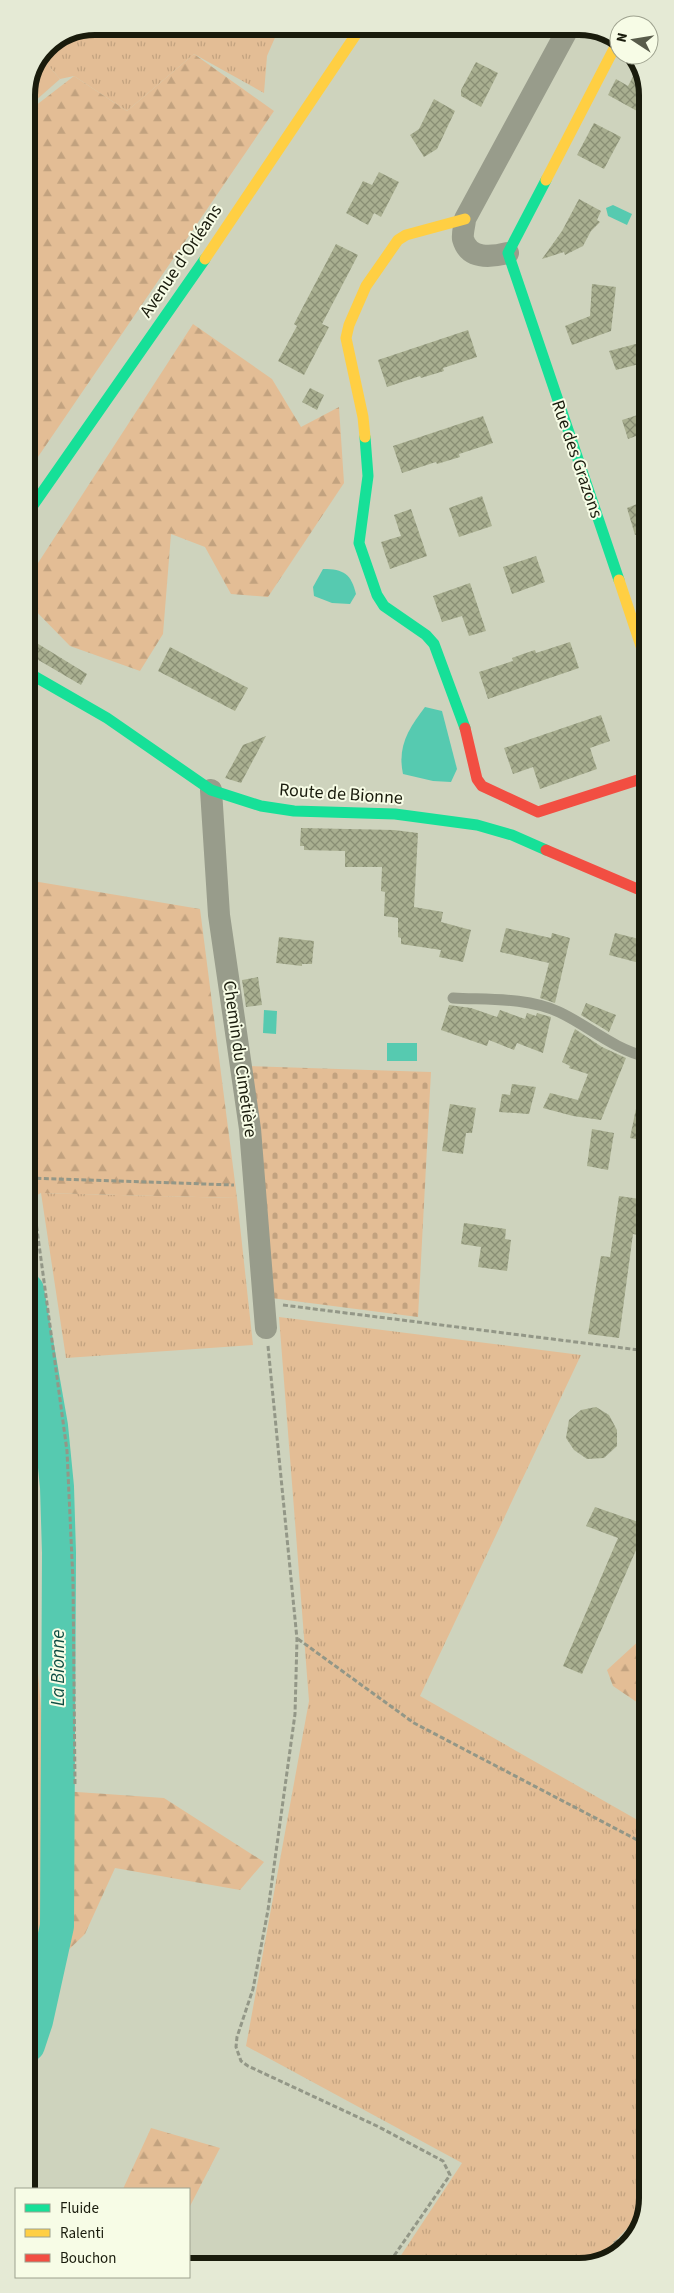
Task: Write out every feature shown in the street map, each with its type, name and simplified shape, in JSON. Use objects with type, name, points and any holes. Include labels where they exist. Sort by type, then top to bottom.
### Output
[{"type":"street","name":"Avenue d'Orléans","points":[[35,501],[168,313],[356,35]]},
{"type":"street","points":[[565,35],[465,219],[463,239],[470,249],[481,256],[492,257],[508,253],[609,57]]},
{"type":"street","points":[[465,219],[406,235],[398,240],[361,294],[347,330],[346,338],[364,417],[368,476],[359,544],[377,595],[384,606],[426,635],[434,644],[467,733],[477,779],[482,786],[538,812],[639,779]]},
{"type":"street","name":"Rue des Grazons","points":[[508,253],[639,640]]},
{"type":"street","name":"Route de Bionne","points":[[35,677],[108,718],[211,790],[261,806],[294,811],[395,814],[478,825],[512,835],[639,890]]},
{"type":"street","name":"Chemin du Cimetière","points":[[211,790],[219,915],[250,1129],[266,1328]]},
{"type":"lane","points":[[453,998],[520,1002],[541,1006],[559,1012],[622,1050],[639,1055]]},
{"type":"path","points":[[35,1178],[255,1186]]},
{"type":"path","points":[[35,1215],[67,1451],[73,1581],[75,1784]]},
{"type":"path","points":[[265,1302],[639,1350]]},
{"type":"path","points":[[266,1328],[297,1639],[294,1714],[268,1910],[253,1989],[237,2037],[236,2046],[241,2061],[248,2066],[377,2126],[443,2161],[450,2175],[393,2258]]},
{"type":"path","points":[[297,1639],[414,1723],[639,1841]]},
{"type":"path","points":[[614,2243],[624,2237]]},
{"type":"green space","points":[[276,35],[267,56],[264,93],[194,54],[127,111],[74,76],[60,79],[45,62],[62,45],[84,36]]},
{"type":"green space","points":[[194,54],[274,111],[35,461],[35,106],[74,76],[127,111]]},
{"type":"green space","points":[[45,62],[60,79],[35,101],[36,84]]},
{"type":"green space","points":[[193,324],[272,379],[301,427],[339,407],[344,483],[268,597],[231,594],[205,547],[171,534],[163,634],[140,671],[70,646],[35,610],[35,568]]},
{"type":"green space","points":[[35,881],[200,909],[237,1198],[41,1193],[35,1196]]},
{"type":"green space","points":[[639,1035],[639,1046],[636,1045]]},
{"type":"green space","points":[[245,1066],[431,1072],[418,1317],[271,1298]]},
{"type":"green space","points":[[41,1193],[237,1198],[253,1345],[66,1358]]},
{"type":"green space","points":[[279,1317],[581,1355],[420,1696],[639,1821],[639,2198],[634,2222],[605,2252],[590,2257],[579,2258],[399,2258],[462,2163],[246,2046],[309,1701]]},
{"type":"green space","points":[[35,1638],[48,1790],[164,1798],[264,1862],[240,1890],[115,1868],[85,1934],[35,1982]]},
{"type":"green space","points":[[639,1641],[639,1704],[613,1686],[607,1670]]},
{"type":"green space","points":[[151,2128],[220,2148],[190,2206],[190,2188],[123,2188]]},
{"type":"water","points":[[613,205],[632,214],[627,225],[608,216],[606,208]]},
{"type":"water","points":[[323,569],[336,570],[349,577],[356,594],[350,604],[332,603],[314,596],[313,587]]},
{"type":"water","points":[[425,707],[442,711],[457,769],[451,782],[433,781],[403,774],[403,746],[409,730]]},
{"type":"water","points":[[264,1010],[277,1011],[276,1034],[263,1033]]},
{"type":"water","points":[[387,1043],[417,1043],[417,1061],[387,1061]]},
{"type":"building","points":[[476,62],[498,73],[481,107],[461,96],[461,90]]},
{"type":"building","points":[[635,74],[638,84],[639,112],[608,95],[616,79],[628,86]]},
{"type":"building","points":[[434,99],[455,111],[437,149],[424,157],[410,135],[419,129]]},
{"type":"building","points":[[594,123],[621,137],[604,169],[577,155]]},
{"type":"building","points":[[379,172],[399,182],[381,217],[374,213],[368,225],[346,213],[363,181],[372,185]]},
{"type":"building","points":[[579,199],[601,211],[597,220],[600,222],[591,231],[583,246],[565,255],[564,252],[542,259],[562,231]]},
{"type":"building","points":[[336,244],[358,255],[322,324],[329,327],[304,375],[278,361],[297,326],[294,324]]},
{"type":"building","points":[[592,284],[616,287],[611,331],[572,345],[565,326],[590,316]]},
{"type":"building","points":[[468,330],[477,357],[443,368],[444,371],[421,378],[420,376],[387,387],[378,360]]},
{"type":"building","points":[[639,343],[639,364],[616,370],[609,351]]},
{"type":"building","points":[[310,388],[324,395],[317,410],[302,402]]},
{"type":"building","points":[[639,415],[639,435],[628,439],[622,420]]},
{"type":"building","points":[[483,416],[493,443],[459,454],[460,457],[437,464],[436,462],[402,473],[393,446]]},
{"type":"building","points":[[482,496],[492,526],[459,537],[449,508]]},
{"type":"building","points":[[639,503],[639,534],[635,535],[627,508]]},
{"type":"building","points":[[411,509],[427,556],[390,569],[381,542],[401,536],[394,515]]},
{"type":"building","points":[[536,556],[545,582],[512,594],[503,567]]},
{"type":"building","points":[[470,583],[486,631],[469,636],[462,616],[442,622],[433,596]]},
{"type":"building","points":[[35,642],[87,674],[81,685],[35,658]]},
{"type":"building","points":[[570,642],[579,668],[488,699],[479,672],[513,661],[512,658],[535,650],[536,653]]},
{"type":"building","points":[[170,647],[248,688],[235,711],[158,671]]},
{"type":"building","points":[[601,715],[610,741],[590,748],[597,769],[540,789],[533,767],[513,774],[504,748]]},
{"type":"building","points":[[266,736],[241,783],[225,778],[243,745]]},
{"type":"building","points":[[301,828],[394,830],[418,833],[414,907],[443,912],[441,922],[471,930],[463,962],[439,957],[441,950],[401,944],[401,938],[398,937],[398,918],[384,916],[385,892],[381,891],[382,867],[345,867],[345,851],[304,850],[304,846],[300,846]]},
{"type":"building","points":[[506,928],[551,938],[552,933],[570,938],[555,1003],[540,998],[549,963],[500,952]]},
{"type":"building","points":[[615,933],[639,939],[639,963],[609,955]]},
{"type":"building","points":[[279,937],[314,941],[312,964],[302,964],[302,966],[276,963]]},
{"type":"building","points":[[258,977],[262,1005],[246,1007],[242,980]]},
{"type":"building","points":[[586,1003],[616,1015],[609,1032],[581,1015]]},
{"type":"building","points":[[449,1005],[471,1008],[497,1017],[500,1010],[525,1019],[527,1013],[536,1016],[537,1013],[551,1017],[543,1053],[517,1043],[514,1050],[489,1040],[487,1046],[441,1030]]},
{"type":"building","points":[[575,1029],[602,1047],[626,1058],[601,1120],[573,1116],[543,1108],[550,1093],[578,1100],[588,1074],[569,1068],[570,1066],[562,1062]]},
{"type":"building","points":[[512,1084],[536,1087],[529,1114],[499,1112],[502,1094],[510,1095]]},
{"type":"building","points":[[639,1094],[639,1140],[630,1138]]},
{"type":"building","points":[[450,1104],[476,1108],[472,1133],[466,1133],[463,1154],[442,1151]]},
{"type":"building","points":[[592,1129],[614,1133],[608,1170],[587,1166]]},
{"type":"building","points":[[619,1196],[639,1199],[639,1235],[633,1234],[619,1338],[588,1334],[601,1256],[610,1257]]},
{"type":"building","points":[[464,1223],[506,1229],[505,1239],[511,1240],[507,1271],[478,1267],[481,1247],[461,1244]]},
{"type":"building","points":[[596,1407],[609,1415],[617,1430],[617,1446],[604,1458],[587,1459],[574,1450],[566,1438],[569,1420],[581,1410]]},
{"type":"building","points":[[595,1507],[639,1522],[639,1543],[582,1674],[563,1666],[618,1538],[586,1526]]},
{"type":"waterway","name":"La Bionne","points":[[35,1335],[51,1426],[57,1487],[59,1553],[57,1926],[35,2024]]},
{"type":"traffic: fast","points":[[546,180],[508,253],[619,580]]},
{"type":"traffic: fast","points":[[35,503],[205,259]]},
{"type":"traffic: fast","points":[[365,437],[368,476],[359,543],[377,595],[384,606],[426,635],[434,644],[465,728]]},
{"type":"traffic: fast","points":[[35,677],[107,718],[211,790],[261,806],[294,811],[395,814],[477,825],[512,835],[546,850]]},
{"type":"traffic: slow","points":[[205,259],[356,35]]},
{"type":"traffic: slow","points":[[546,180],[609,58]]},
{"type":"traffic: slow","points":[[365,437],[363,417],[346,338],[349,325],[366,286],[398,240],[406,235],[465,219]]},
{"type":"traffic: slow","points":[[619,580],[639,640]]},
{"type":"traffic: jam","points":[[465,728],[477,779],[482,786],[538,812],[639,780]]},
{"type":"traffic: jam","points":[[546,850],[639,890]]}]
